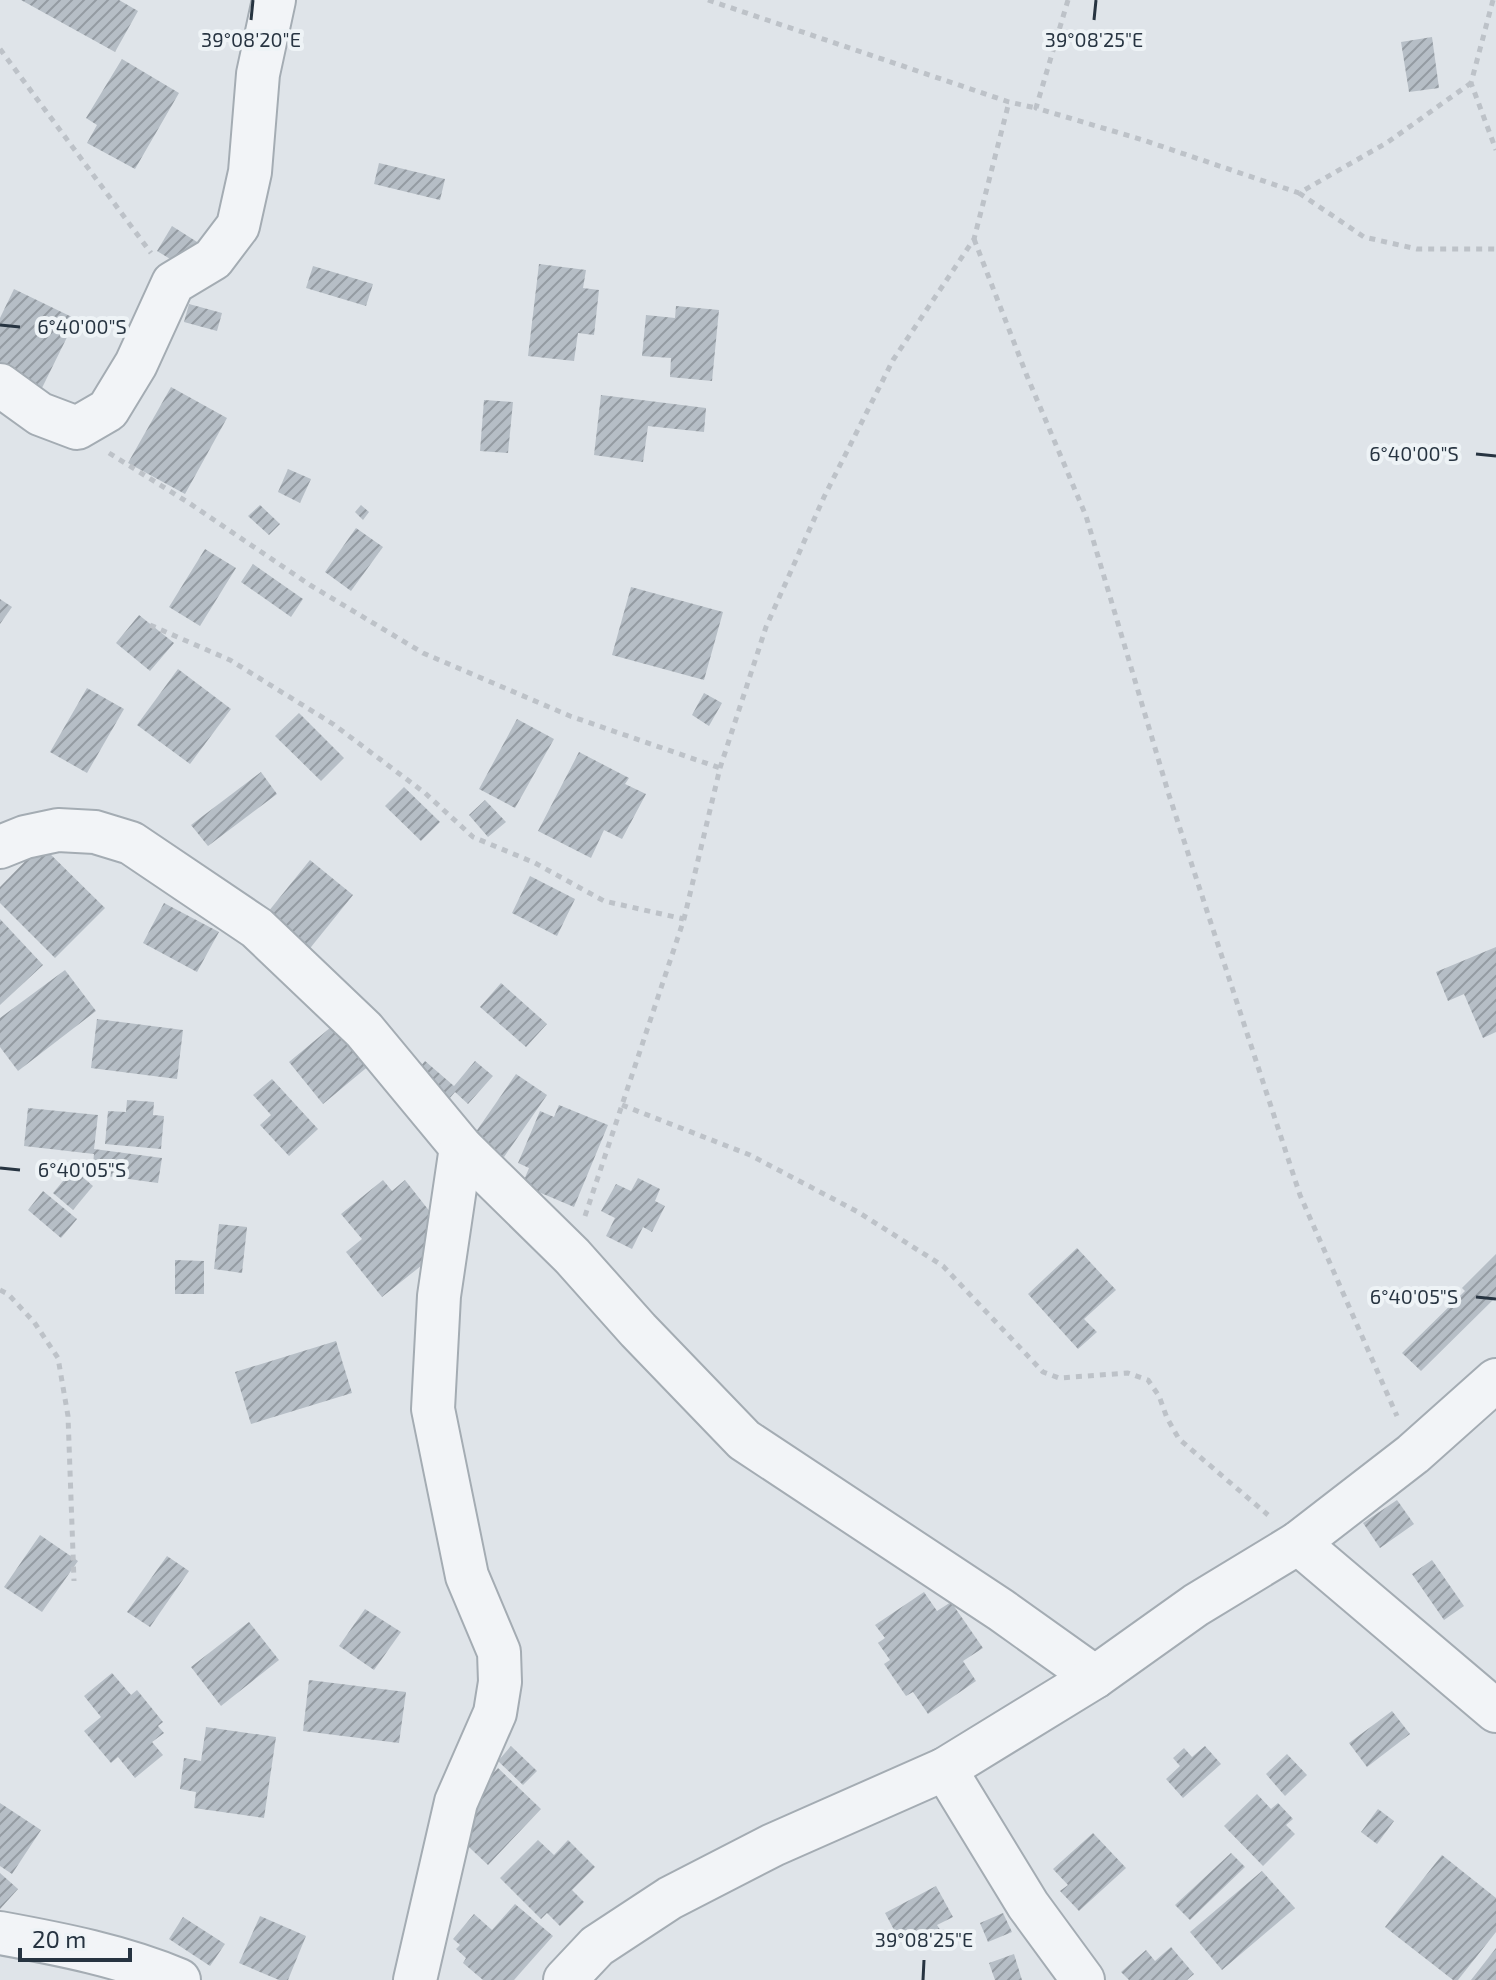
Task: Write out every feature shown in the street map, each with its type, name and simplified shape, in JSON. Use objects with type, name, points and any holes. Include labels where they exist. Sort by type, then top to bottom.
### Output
[{"type":"street","points":[[0,385],[40,414],[77,428],[108,410],[136,364],[173,283],[213,259],[238,226],[250,172],[258,74],[274,0]]},
{"type":"street","points":[[0,847],[25,837],[58,830],[95,832],[131,843],[257,928],[364,1030],[461,1147],[572,1256],[744,1440],[1001,1610],[1095,1677]]},
{"type":"street","points":[[415,1980],[456,1802],[495,1713],[500,1682],[499,1652],[467,1576],[453,1519],[433,1409],[439,1296],[461,1147]]},
{"type":"street","points":[[565,1980],[597,1946],[670,1898],[773,1845],[945,1769],[1095,1677],[1196,1605],[1298,1543],[1413,1454],[1496,1380]]},
{"type":"street","points":[[1298,1543],[1496,1711]]},
{"type":"street","points":[[945,1769],[1028,1905],[1083,1980]]},
{"type":"street","points":[[0,1933],[67,1946],[158,1971],[179,1980]]},
{"type":"path","points":[[708,0],[1009,102],[1143,140],[1299,193],[1364,237],[1417,249],[1496,249]]},
{"type":"path","points":[[1036,108],[1068,0]]},
{"type":"path","points":[[1491,2],[1471,83],[1496,150]]},
{"type":"path","points":[[0,49],[173,283]]},
{"type":"path","points":[[1299,193],[1388,142],[1471,83]]},
{"type":"path","points":[[572,1256],[684,919],[720,768],[766,627],[824,497],[893,360],[974,239],[1009,102]]},
{"type":"path","points":[[974,239],[1086,516],[1169,795],[1300,1195],[1413,1454]]},
{"type":"path","points":[[77,428],[106,452],[189,503],[310,585],[423,653],[570,716],[720,768]]},
{"type":"path","points":[[150,625],[230,660],[333,724],[425,793],[473,837],[535,863],[604,901],[684,919]]},
{"type":"path","points":[[622,1105],[750,1155],[858,1212],[943,1266],[1043,1372],[1059,1378],[1128,1373],[1148,1380],[1179,1439],[1253,1500],[1298,1543]]},
{"type":"path","points":[[0,1290],[8,1294],[34,1322],[58,1358],[68,1416],[74,1581]]},
{"type":"building","points":[[21,0],[119,0],[138,11],[115,52]]},
{"type":"building","points":[[1432,37],[1439,88],[1409,92],[1401,42]]},
{"type":"building","points":[[122,59],[179,93],[135,169],[87,143],[97,125],[86,118]]},
{"type":"building","points":[[379,163],[445,179],[440,200],[374,184]]},
{"type":"building","points":[[172,226],[205,247],[190,271],[157,251]]},
{"type":"building","points":[[539,264],[586,270],[583,288],[599,290],[594,335],[578,333],[574,361],[528,356]]},
{"type":"building","points":[[313,266],[373,284],[366,306],[306,288]]},
{"type":"building","points":[[14,289],[76,319],[39,394],[0,375],[0,318]]},
{"type":"building","points":[[189,304],[222,313],[217,331],[184,322]]},
{"type":"building","points":[[676,306],[719,310],[712,381],[670,377],[671,358],[642,356],[646,315],[675,318]]},
{"type":"building","points":[[171,387],[227,418],[185,494],[128,463]]},
{"type":"building","points":[[601,395],[706,408],[704,432],[648,426],[643,462],[594,455]]},
{"type":"building","points":[[484,400],[513,402],[508,453],[480,451]]},
{"type":"building","points":[[288,469],[311,479],[300,503],[278,492]]},
{"type":"building","points":[[260,505],[280,524],[269,535],[248,516]]},
{"type":"building","points":[[361,505],[369,512],[363,520],[355,512]]},
{"type":"building","points":[[356,528],[383,547],[351,591],[325,572]]},
{"type":"building","points":[[205,549],[236,568],[200,626],[169,607]]},
{"type":"building","points":[[253,564],[303,599],[291,617],[241,582]]},
{"type":"building","points":[[631,587],[723,612],[704,680],[612,655]]},
{"type":"building","points":[[0,599],[12,607],[0,624]]},
{"type":"building","points":[[139,615],[174,643],[150,671],[116,643]]},
{"type":"building","points":[[178,669],[231,709],[190,764],[137,725]]},
{"type":"building","points":[[87,688],[124,709],[87,773],[50,752]]},
{"type":"building","points":[[704,693],[722,703],[709,726],[692,715]]},
{"type":"building","points":[[299,713],[344,758],[321,781],[275,736]]},
{"type":"building","points":[[517,719],[554,739],[515,808],[479,789]]},
{"type":"building","points":[[579,752],[629,778],[625,784],[646,794],[622,839],[604,830],[591,858],[538,831]]},
{"type":"building","points":[[261,772],[277,794],[208,846],[191,825]]},
{"type":"building","points":[[404,787],[440,822],[421,841],[385,806]]},
{"type":"building","points":[[485,800],[506,822],[488,837],[469,815]]},
{"type":"building","points":[[41,845],[105,908],[55,958],[0,903],[0,887]]},
{"type":"building","points":[[310,860],[353,895],[307,952],[264,917]]},
{"type":"building","points":[[530,876],[575,899],[557,936],[512,913]]},
{"type":"building","points":[[164,903],[219,932],[197,972],[143,943]]},
{"type":"building","points":[[0,919],[43,965],[0,1005]]},
{"type":"building","points":[[1496,947],[1496,1032],[1483,1038],[1464,994],[1448,1001],[1436,972]]},
{"type":"building","points":[[65,970],[96,1011],[18,1071],[0,1047],[0,1018]]},
{"type":"building","points":[[501,983],[547,1024],[526,1047],[480,1007]]},
{"type":"building","points":[[342,1018],[377,1059],[323,1104],[289,1062]]},
{"type":"building","points":[[97,1019],[183,1030],[177,1079],[91,1068]]},
{"type":"building","points":[[425,1061],[454,1086],[475,1061],[493,1076],[468,1104],[455,1092],[443,1106],[410,1078]]},
{"type":"building","points":[[516,1074],[547,1095],[504,1157],[473,1136]]},
{"type":"building","points":[[272,1079],[318,1129],[289,1156],[260,1125],[271,1115],[253,1095]]},
{"type":"building","points":[[127,1100],[154,1102],[153,1115],[164,1116],[161,1149],[105,1144],[108,1111],[126,1112]]},
{"type":"building","points":[[559,1105],[608,1125],[574,1207],[522,1185],[529,1168],[518,1163],[540,1111],[554,1117]]},
{"type":"building","points":[[28,1108],[98,1115],[94,1149],[162,1158],[158,1183],[92,1174],[94,1154],[24,1146]]},
{"type":"building","points":[[73,1169],[93,1186],[73,1210],[53,1193]]},
{"type":"building","points":[[638,1178],[660,1189],[655,1201],[665,1206],[652,1232],[643,1227],[632,1249],[606,1236],[615,1218],[601,1211],[616,1184],[631,1191]]},
{"type":"building","points":[[383,1180],[392,1191],[405,1180],[438,1222],[426,1231],[441,1250],[382,1297],[346,1252],[362,1239],[341,1214]]},
{"type":"building","points":[[43,1191],[77,1219],[61,1238],[28,1210]]},
{"type":"building","points":[[219,1224],[247,1227],[242,1273],[214,1269]]},
{"type":"building","points":[[1077,1248],[1116,1290],[1084,1319],[1097,1332],[1078,1349],[1028,1294]]},
{"type":"building","points":[[1496,1254],[1496,1297],[1421,1371],[1402,1353],[1465,1291],[1462,1288]]},
{"type":"building","points":[[175,1260],[204,1261],[204,1294],[175,1294]]},
{"type":"building","points":[[336,1341],[352,1393],[251,1424],[235,1372]]},
{"type":"building","points":[[1397,1500],[1414,1524],[1380,1548],[1363,1523]]},
{"type":"building","points":[[40,1535],[78,1561],[42,1612],[4,1587]]},
{"type":"building","points":[[167,1556],[189,1571],[150,1627],[127,1612]]},
{"type":"building","points":[[1432,1560],[1464,1606],[1444,1620],[1412,1574]]},
{"type":"building","points":[[924,1592],[937,1611],[951,1602],[983,1648],[963,1661],[976,1681],[928,1714],[913,1692],[906,1696],[884,1664],[890,1660],[878,1643],[885,1638],[875,1625]]},
{"type":"building","points":[[365,1609],[401,1632],[374,1670],[339,1646]]},
{"type":"building","points":[[249,1622],[279,1660],[221,1706],[191,1667]]},
{"type":"building","points":[[112,1673],[131,1695],[137,1690],[163,1722],[158,1726],[164,1733],[152,1742],[163,1755],[135,1778],[118,1757],[111,1763],[84,1731],[101,1717],[84,1696]]},
{"type":"building","points":[[309,1680],[406,1692],[399,1743],[303,1731]]},
{"type":"building","points":[[1392,1711],[1410,1734],[1367,1767],[1349,1743]]},
{"type":"building","points":[[206,1727],[276,1737],[264,1818],[194,1808],[196,1792],[180,1789],[184,1758],[201,1761]]},
{"type":"building","points":[[511,1746],[537,1771],[523,1785],[498,1761]]},
{"type":"building","points":[[1205,1746],[1221,1764],[1183,1798],[1166,1779],[1180,1766],[1173,1758],[1184,1748],[1192,1757]]},
{"type":"building","points":[[1287,1754],[1307,1775],[1285,1796],[1266,1774]]},
{"type":"building","points":[[498,1768],[541,1809],[488,1865],[454,1833],[478,1808],[468,1799]]},
{"type":"building","points":[[1257,1794],[1271,1809],[1278,1803],[1293,1819],[1286,1825],[1295,1834],[1263,1866],[1224,1826]]},
{"type":"building","points":[[0,1803],[41,1830],[12,1874],[0,1866]]},
{"type":"building","points":[[1378,1809],[1394,1821],[1377,1844],[1361,1832]]},
{"type":"building","points":[[1093,1833],[1126,1868],[1079,1911],[1060,1891],[1068,1885],[1053,1869]]},
{"type":"building","points":[[538,1840],[554,1855],[568,1840],[595,1867],[572,1890],[584,1902],[560,1926],[547,1913],[541,1919],[500,1878]]},
{"type":"building","points":[[1231,1853],[1245,1867],[1190,1920],[1175,1905]]},
{"type":"building","points":[[1442,1855],[1496,1898],[1496,1932],[1458,1980],[1453,1980],[1385,1927]]},
{"type":"building","points":[[1262,1871],[1295,1908],[1222,1970],[1190,1932]]},
{"type":"building","points":[[0,1873],[18,1889],[0,1909]]},
{"type":"building","points":[[936,1886],[953,1917],[937,1925],[943,1934],[918,1947],[912,1935],[900,1941],[885,1913]]},
{"type":"building","points":[[515,1904],[553,1936],[514,1980],[483,1980],[463,1963],[466,1958],[456,1949],[460,1945],[453,1939],[474,1914],[492,1930]]},
{"type":"building","points":[[1003,1913],[1012,1932],[988,1942],[980,1923]]},
{"type":"building","points":[[260,1916],[306,1936],[288,1980],[279,1980],[239,1963]]},
{"type":"building","points":[[183,1917],[225,1944],[210,1966],[169,1939]]},
{"type":"building","points":[[1171,1947],[1194,1974],[1187,1980],[1129,1980],[1121,1972],[1146,1950],[1155,1961]]},
{"type":"building","points":[[1496,1948],[1496,1980],[1471,1980]]},
{"type":"building","points":[[1014,1954],[1022,1980],[995,1980],[989,1963]]}]
